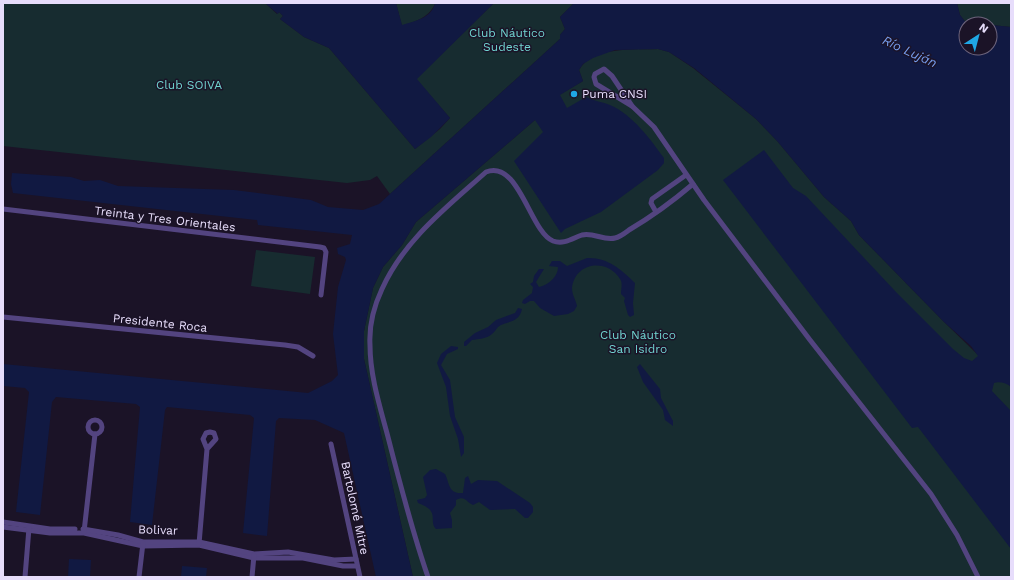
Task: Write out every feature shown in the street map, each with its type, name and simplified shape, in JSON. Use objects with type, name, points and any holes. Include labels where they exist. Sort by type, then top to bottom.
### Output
[{"type":"street","points":[[632,106],[596,84],[594,77],[597,72],[604,69],[607,71],[632,106],[654,127],[686,175],[810,340],[931,494],[957,535],[978,577]]},
{"type":"street","points":[[428,577],[394,460],[371,364],[370,337],[373,318],[382,289],[395,266],[413,240],[429,222],[486,172],[492,170],[498,171],[508,178],[523,197],[544,234],[554,241],[563,242],[586,234],[616,238],[656,212],[693,184]]},
{"type":"street","points":[[656,212],[651,203],[652,199],[686,175]]},
{"type":"street","name":"Treinta y Tres Orientales","points":[[3,209],[324,248],[326,252],[321,295]]},
{"type":"street","name":"Presidente Roca","points":[[3,317],[285,345],[298,347],[313,356]]},
{"type":"street","points":[[199,544],[208,449],[204,443],[203,436],[210,432],[216,437],[213,444],[208,449]]},
{"type":"street","points":[[84,531],[95,434]]},
{"type":"street","points":[[204,443],[209,445],[213,444]]},
{"type":"street","name":"Bartolomé Mitre","points":[[331,444],[360,577]]},
{"type":"street","name":"Bolivar","points":[[3,522],[29,529]]},
{"type":"street","name":"Bolivar","points":[[3,527],[84,531],[143,544],[199,544],[254,556],[288,552],[334,560],[356,559]]},
{"type":"street","points":[[25,577],[29,529]]},
{"type":"street","points":[[139,577],[143,544]]},
{"type":"street","points":[[252,577],[254,556]]},
{"type":"street","name":"Bolivar","points":[[312,557],[343,566],[357,566]]},
{"type":"green space","name":"Club SOIVA","points":[[3,3],[265,3],[277,14],[279,12],[283,16],[280,19],[304,37],[329,48],[415,149],[440,129],[450,118],[416,79],[494,3],[574,3],[560,17],[565,29],[560,35],[560,39],[390,194],[377,176],[370,180],[347,183],[3,146]]},
{"type":"green space","points":[[396,3],[435,4],[425,16],[417,21],[402,26]]},
{"type":"green space","points":[[957,3],[1011,3],[1011,27],[998,26],[998,16],[960,15]]},
{"type":"green space","name":"Club Náutico San Isidro","points":[[658,49],[669,52],[693,68],[756,119],[778,142],[824,197],[851,221],[859,235],[944,322],[1011,387],[1011,577],[413,577],[364,359],[364,331],[373,288],[383,267],[402,245],[416,222],[535,120],[559,95],[583,81],[579,70],[585,62],[604,53],[614,51]]},
{"type":"green space","points":[[256,250],[315,257],[310,294],[251,286]]},
{"type":"water","points":[[265,3],[396,3],[402,25],[427,15],[435,3],[494,3],[417,79],[450,118],[431,137],[415,149],[329,48],[304,37],[280,19],[283,16],[279,12],[278,14]]},
{"type":"water","name":"Río Luján","points":[[574,3],[957,3],[961,16],[958,16],[958,56],[998,56],[998,26],[1011,27],[1011,387],[1005,383],[996,382],[994,383],[992,391],[1011,411],[1011,549],[918,427],[912,428],[723,180],[764,150],[793,188],[806,196],[896,292],[953,349],[964,358],[972,361],[978,356],[971,346],[944,322],[859,235],[851,221],[824,197],[778,142],[756,119],[694,68],[669,52],[658,49],[615,50],[593,58],[583,64],[579,70],[583,81],[560,95],[567,108],[586,97],[618,109],[634,121],[664,158],[664,163],[658,170],[601,212],[565,229],[561,233],[514,161],[543,132],[535,120],[416,222],[402,245],[383,267],[373,288],[364,331],[364,359],[413,577],[376,577],[344,433],[315,420],[279,418],[276,421],[267,536],[243,533],[254,418],[250,415],[167,407],[165,410],[152,525],[130,522],[140,407],[136,404],[56,397],[52,402],[40,515],[16,512],[29,392],[25,388],[3,386],[3,364],[308,393],[332,381],[338,375],[333,334],[338,287],[346,260],[345,257],[338,254],[337,248],[350,244],[352,235],[258,225],[257,220],[13,193],[11,184],[12,173],[71,177],[84,181],[100,180],[118,186],[234,190],[311,200],[328,207],[363,210],[379,204],[560,39],[560,35],[565,29],[560,17]]},
{"type":"water","points":[[587,258],[594,258],[613,265],[635,283],[633,303],[634,315],[630,317],[628,315],[624,301],[625,298],[621,294],[622,284],[620,279],[614,272],[600,266],[585,268],[574,279],[572,291],[577,306],[574,311],[568,314],[554,316],[540,308],[534,301],[530,301],[525,304],[522,303],[523,300],[532,293],[533,287],[530,284],[533,282],[534,276],[539,269],[544,269],[536,282],[539,287],[549,282],[558,271],[558,267],[549,266],[552,261],[560,261],[567,266]]},
{"type":"water","points":[[518,308],[522,309],[515,320],[501,325],[487,337],[472,340],[464,346],[464,342],[475,333],[488,327],[496,320],[515,313]]},
{"type":"water","points":[[451,346],[458,347],[458,349],[447,354],[441,365],[450,380],[455,417],[464,437],[464,453],[461,457],[458,439],[450,416],[446,387],[437,363],[441,354]]},
{"type":"water","points":[[640,364],[660,389],[661,398],[673,421],[673,426],[665,420],[663,410],[643,382],[637,367]]},
{"type":"water","points":[[436,469],[445,474],[450,488],[458,493],[463,493],[465,478],[468,476],[471,484],[478,480],[497,481],[530,503],[533,507],[533,512],[528,518],[525,518],[515,509],[490,510],[479,502],[473,505],[461,498],[456,500],[456,505],[450,513],[452,528],[436,529],[433,523],[432,513],[425,506],[418,503],[417,500],[425,498],[427,495],[423,477],[430,470]]},
{"type":"water","points":[[69,559],[91,560],[90,577],[68,577]]},
{"type":"water","points":[[182,566],[207,568],[206,577],[181,577]]},
{"type":"place","name":"Puma CNSI","points":[[574,94]]},
{"type":"park label","name":"Club Náutico Sudeste","points":[[507,40]]}]
